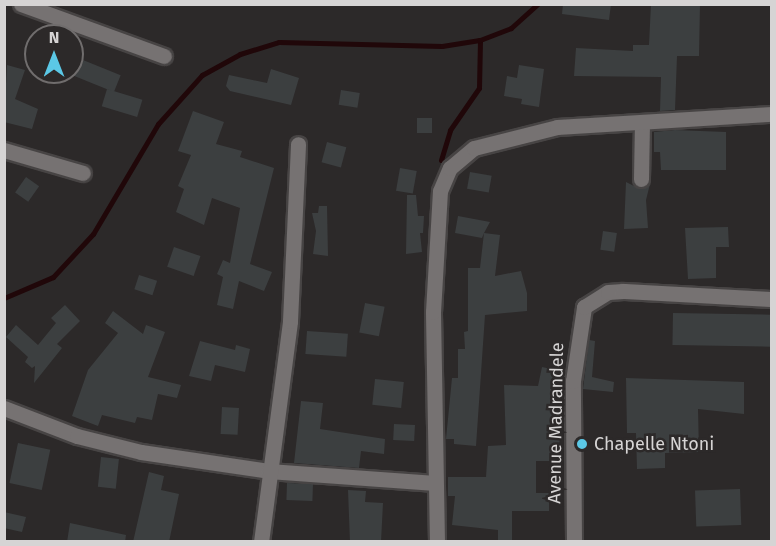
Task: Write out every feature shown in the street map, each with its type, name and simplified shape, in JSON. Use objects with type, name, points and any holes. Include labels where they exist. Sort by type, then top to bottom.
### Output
[{"type":"street","points":[[21,4],[164,56]]},
{"type":"street","points":[[437,542],[433,312],[440,191],[450,168],[474,147],[520,134],[557,127],[771,114]]},
{"type":"street","points":[[641,179],[642,123]]},
{"type":"street","points":[[261,542],[290,321],[298,144]]},
{"type":"street","points":[[4,150],[83,173]]},
{"type":"street","name":"Avenue Madrandele","points":[[574,542],[573,381],[584,307],[608,292],[623,291],[771,299]]},
{"type":"street","points":[[4,408],[77,436],[141,452],[269,471],[435,483]]},
{"type":"building","points":[[563,4],[611,4],[609,20],[562,14]]},
{"type":"building","points":[[651,4],[700,4],[699,56],[677,56],[675,110],[660,111],[661,77],[574,76],[576,48],[633,51],[633,45],[649,45]]},
{"type":"building","points":[[84,60],[121,75],[114,92],[84,80]]},
{"type":"building","points":[[7,65],[24,70],[15,99],[38,109],[32,129],[4,122]]},
{"type":"building","points":[[519,65],[544,69],[539,107],[521,104],[522,99],[504,96],[507,76],[517,78]]},
{"type":"building","points":[[271,69],[299,78],[291,105],[230,91],[226,86],[229,75],[267,83]]},
{"type":"building","points":[[107,89],[142,100],[137,117],[102,106]]},
{"type":"building","points":[[341,90],[360,93],[357,108],[339,105]]},
{"type":"building","points":[[193,111],[224,122],[216,144],[242,151],[240,157],[274,168],[250,264],[272,272],[264,291],[239,281],[233,309],[217,305],[223,277],[217,274],[223,260],[230,263],[240,208],[212,198],[204,225],[176,212],[184,189],[178,186],[191,155],[178,151]]},
{"type":"building","points":[[417,118],[432,118],[432,133],[417,133]]},
{"type":"building","points":[[675,130],[726,132],[726,170],[661,170],[660,152],[654,152],[654,132]]},
{"type":"building","points":[[327,142],[346,147],[341,167],[322,162]]},
{"type":"building","points":[[400,168],[417,171],[413,194],[396,191]]},
{"type":"building","points":[[470,172],[492,176],[489,193],[467,189]]},
{"type":"building","points":[[26,177],[39,186],[28,202],[15,193]]},
{"type":"building","points":[[626,182],[640,189],[650,184],[646,200],[648,228],[624,229]]},
{"type":"building","points":[[407,195],[416,195],[418,216],[424,216],[423,233],[420,233],[422,252],[406,254]]},
{"type":"building","points":[[319,206],[327,206],[328,256],[313,254],[316,231],[312,213],[318,213]]},
{"type":"building","points":[[458,216],[490,222],[482,238],[455,233]]},
{"type":"building","points":[[728,227],[729,247],[716,247],[716,278],[688,279],[685,228]]},
{"type":"building","points":[[603,231],[617,233],[614,252],[600,250]]},
{"type":"building","points":[[484,233],[500,235],[495,276],[521,271],[527,293],[527,311],[485,315],[476,446],[454,444],[454,439],[446,439],[452,378],[458,378],[458,349],[465,349],[464,332],[468,331],[468,268],[480,268]]},
{"type":"building","points":[[174,247],[200,256],[194,276],[167,267]]},
{"type":"building","points":[[139,275],[157,281],[152,295],[134,289]]},
{"type":"building","points":[[365,303],[385,307],[379,336],[359,332]]},
{"type":"building","points":[[65,305],[80,321],[57,344],[62,348],[34,383],[35,366],[32,368],[25,362],[28,357],[6,337],[16,325],[38,345],[56,323],[51,318]]},
{"type":"building","points":[[113,311],[143,334],[146,325],[165,332],[148,377],[181,385],[177,398],[158,394],[152,420],[137,417],[135,423],[102,415],[98,426],[72,416],[88,370],[118,333],[105,323]]},
{"type":"building","points":[[673,313],[771,315],[770,347],[672,345]]},
{"type":"building","points":[[307,331],[348,334],[346,357],[305,354]]},
{"type":"building","points":[[589,340],[595,341],[592,377],[614,382],[613,392],[583,389]]},
{"type":"building","points":[[200,341],[235,350],[236,345],[250,349],[245,372],[215,365],[211,381],[189,376]]},
{"type":"building","points":[[542,367],[565,372],[558,461],[536,461],[536,493],[549,493],[549,511],[512,511],[512,542],[498,542],[498,530],[452,525],[455,496],[448,496],[448,477],[486,477],[488,446],[506,445],[504,385],[538,386]]},
{"type":"building","points":[[626,378],[744,382],[744,414],[698,409],[699,452],[665,453],[665,468],[637,469],[636,433],[627,433]]},
{"type":"building","points":[[375,379],[404,382],[401,408],[372,405]]},
{"type":"building","points":[[301,401],[323,403],[320,429],[385,439],[384,454],[361,451],[359,468],[294,463]]},
{"type":"building","points":[[222,407],[239,408],[238,435],[221,434]]},
{"type":"building","points":[[394,424],[415,425],[414,441],[393,440]]},
{"type":"building","points":[[18,443],[50,450],[42,490],[9,483]]},
{"type":"building","points":[[101,457],[119,459],[116,489],[98,487]]},
{"type":"building","points":[[149,472],[164,476],[161,490],[179,494],[169,542],[133,542]]},
{"type":"building","points":[[287,483],[313,484],[312,501],[286,500]]},
{"type":"building","points":[[740,489],[741,525],[696,527],[695,491]]},
{"type":"building","points":[[348,490],[366,491],[365,502],[383,503],[381,542],[350,542]]},
{"type":"building","points":[[4,512],[26,517],[22,532],[4,528]]},
{"type":"building","points":[[70,523],[126,535],[125,542],[67,542]]},
{"type":"waterway","points":[[4,298],[53,277],[93,234],[158,124],[202,75],[240,54],[279,42],[442,46],[480,40],[511,28],[538,4]]},
{"type":"waterway","points":[[441,160],[450,130],[479,88],[480,40]]},
{"type":"place","name":"Chapelle Ntoni","points":[[582,444]]}]
